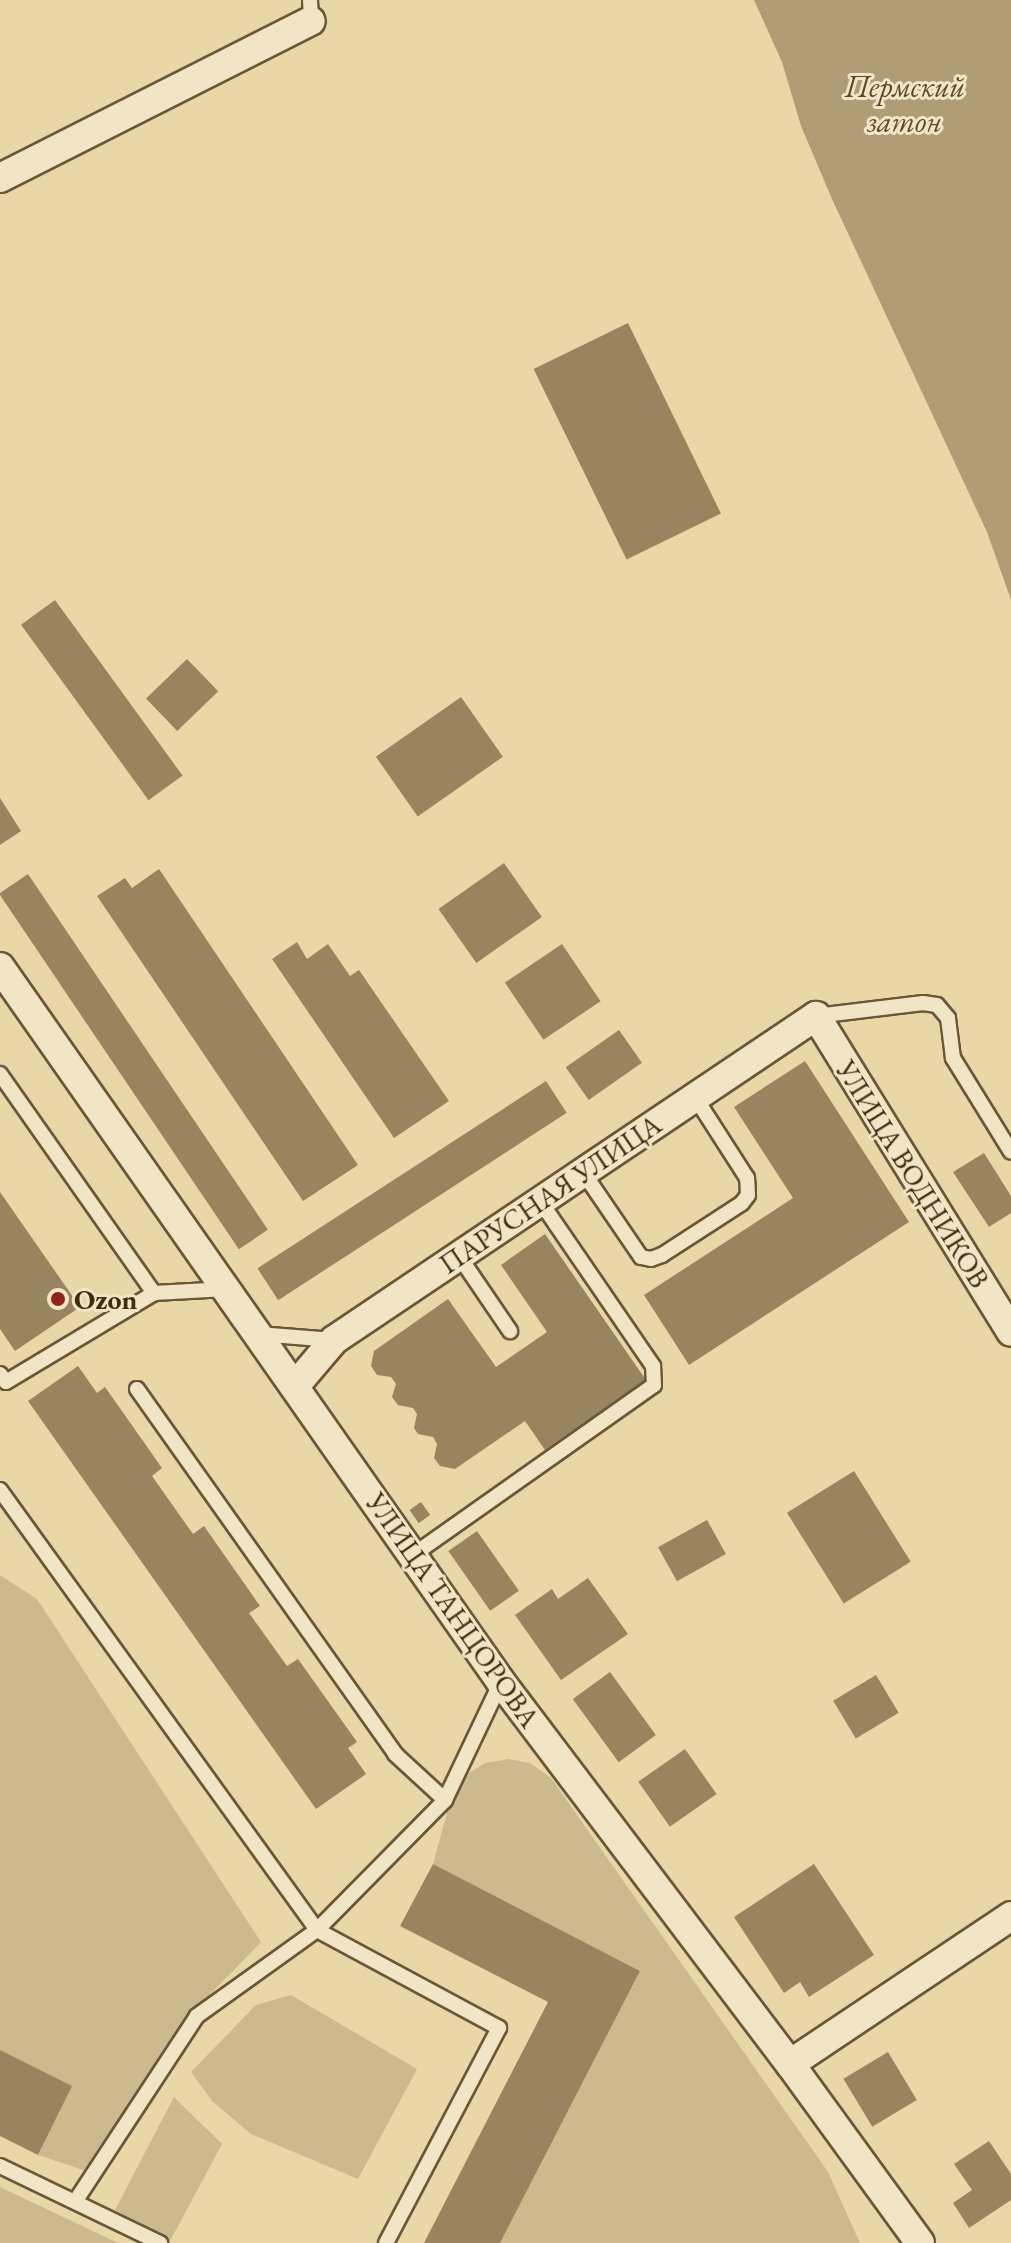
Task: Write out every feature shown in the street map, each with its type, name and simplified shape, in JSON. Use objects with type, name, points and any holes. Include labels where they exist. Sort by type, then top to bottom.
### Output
[{"type":"street","points":[[0,178],[310,10]]},
{"type":"street","name":"УЛИЦА ТАНЦОРОВА","points":[[0,967],[501,1682],[790,2064],[920,2243]]},
{"type":"street","name":"ПАРУСНАЯ УЛИЦА","points":[[295,1386],[334,1340],[816,1016]]},
{"type":"street","name":"УЛИЦА ВОДНИКОВ","points":[[816,1016],[1011,1332]]},
{"type":"street","points":[[790,2064],[1011,1916]]},
{"type":"lane","points":[[816,1016],[923,1003],[937,1005],[948,1018],[953,1058],[1011,1152]]},
{"type":"lane","points":[[0,1074],[154,1293]]},
{"type":"lane","points":[[583,1172],[641,1257],[651,1259],[742,1203],[748,1195],[747,1178],[695,1097]]},
{"type":"lane","points":[[413,1555],[654,1385],[653,1366],[540,1201]]},
{"type":"lane","points":[[459,1256],[510,1331]]},
{"type":"lane","points":[[0,1374],[6,1382],[154,1293],[227,1289]]},
{"type":"lane","points":[[259,1334],[334,1340]]},
{"type":"lane","points":[[137,1389],[395,1754],[445,1800]]},
{"type":"lane","points":[[0,1490],[317,1930],[499,2028],[386,2243]]},
{"type":"lane","points":[[75,2202],[197,2016],[317,1930],[445,1800],[501,1682]]},
{"type":"lane","points":[[0,2166],[160,2243]]},
{"type":"shaded area","points":[[0,1575],[37,1599],[261,1942],[182,2023],[86,2171],[38,2155],[71,2086],[0,2050]]},
{"type":"shaded area","points":[[509,1759],[530,1763],[551,1778],[828,2172],[860,2243],[500,2243],[640,1971],[433,1864],[450,1802],[469,1773],[485,1763]]},
{"type":"shaded area","points":[[291,1995],[417,2069],[358,2179],[251,2134],[212,2101],[191,2072],[256,2005]]},
{"type":"shaded area","points":[[174,2097],[222,2144],[170,2241],[115,2210]]},
{"type":"shaded area","points":[[0,2187],[118,2243],[0,2243]]},
{"type":"water","name":"Пермский затон","points":[[754,0],[1011,0],[1011,600],[987,532],[832,199],[801,126],[782,62]]},
{"type":"building","points":[[628,323],[721,514],[627,560],[534,369]]},
{"type":"building","points":[[55,600],[183,776],[149,800],[21,625]]},
{"type":"building","points":[[187,659],[218,691],[177,731],[146,699]]},
{"type":"building","points":[[461,697],[503,757],[418,816],[376,757]]},
{"type":"building","points":[[0,798],[21,831],[0,845]]},
{"type":"building","points":[[504,863],[542,917],[476,963],[438,909]]},
{"type":"building","points":[[159,869],[358,1165],[303,1201],[97,896],[125,878],[132,888]]},
{"type":"building","points":[[28,874],[268,1230],[239,1249],[0,895]]},
{"type":"building","points":[[297,942],[307,959],[328,944],[350,976],[359,970],[449,1101],[394,1138],[272,959]]},
{"type":"building","points":[[562,944],[601,1001],[543,1040],[505,983]]},
{"type":"building","points":[[619,1030],[642,1063],[589,1100],[566,1067]]},
{"type":"building","points":[[805,1061],[909,1222],[689,1365],[644,1295],[793,1198],[734,1107]]},
{"type":"building","points":[[546,1081],[567,1113],[278,1300],[257,1268]]},
{"type":"building","points":[[984,1153],[1011,1196],[1011,1213],[989,1227],[953,1172]]},
{"type":"building","points":[[0,1192],[80,1307],[15,1351],[0,1329]]},
{"type":"building","points":[[545,1234],[646,1380],[545,1450],[525,1421],[455,1469],[440,1466],[434,1458],[437,1444],[433,1437],[418,1434],[414,1428],[417,1414],[413,1408],[398,1405],[392,1397],[396,1384],[391,1377],[377,1375],[371,1366],[374,1351],[448,1299],[496,1367],[547,1332],[501,1265]]},
{"type":"building","points":[[78,1366],[97,1393],[105,1387],[162,1468],[152,1476],[193,1534],[204,1526],[260,1606],[249,1613],[287,1666],[298,1659],[357,1742],[348,1748],[366,1774],[316,1809],[28,1401]]},
{"type":"building","points":[[854,1471],[911,1562],[844,1604],[787,1513]]},
{"type":"building","points":[[421,1502],[430,1515],[419,1523],[410,1510]]},
{"type":"building","points":[[707,1520],[726,1554],[677,1581],[658,1547]]},
{"type":"building","points":[[477,1531],[519,1591],[490,1611],[448,1551]]},
{"type":"building","points":[[588,1578],[628,1634],[561,1680],[515,1615],[552,1589],[558,1599]]},
{"type":"building","points":[[610,1672],[656,1735],[619,1762],[573,1699]]},
{"type":"building","points":[[876,1675],[899,1713],[856,1738],[833,1701]]},
{"type":"building","points":[[685,1749],[717,1794],[670,1827],[638,1782]]},
{"type":"building","points":[[433,1864],[640,1971],[500,2243],[424,2243],[548,2002],[400,1926]]},
{"type":"building","points":[[814,1864],[874,1955],[809,1997],[800,1982],[784,1993],[734,1917]]},
{"type":"building","points":[[0,2050],[72,2086],[38,2155],[0,2136]]},
{"type":"building","points":[[888,2052],[917,2100],[872,2127],[843,2079]]},
{"type":"building","points":[[989,2141],[1011,2174],[1011,2200],[969,2228],[953,2203],[972,2190],[954,2164]]},
{"type":"place","name":"Ozon","points":[[58,1299]]}]
